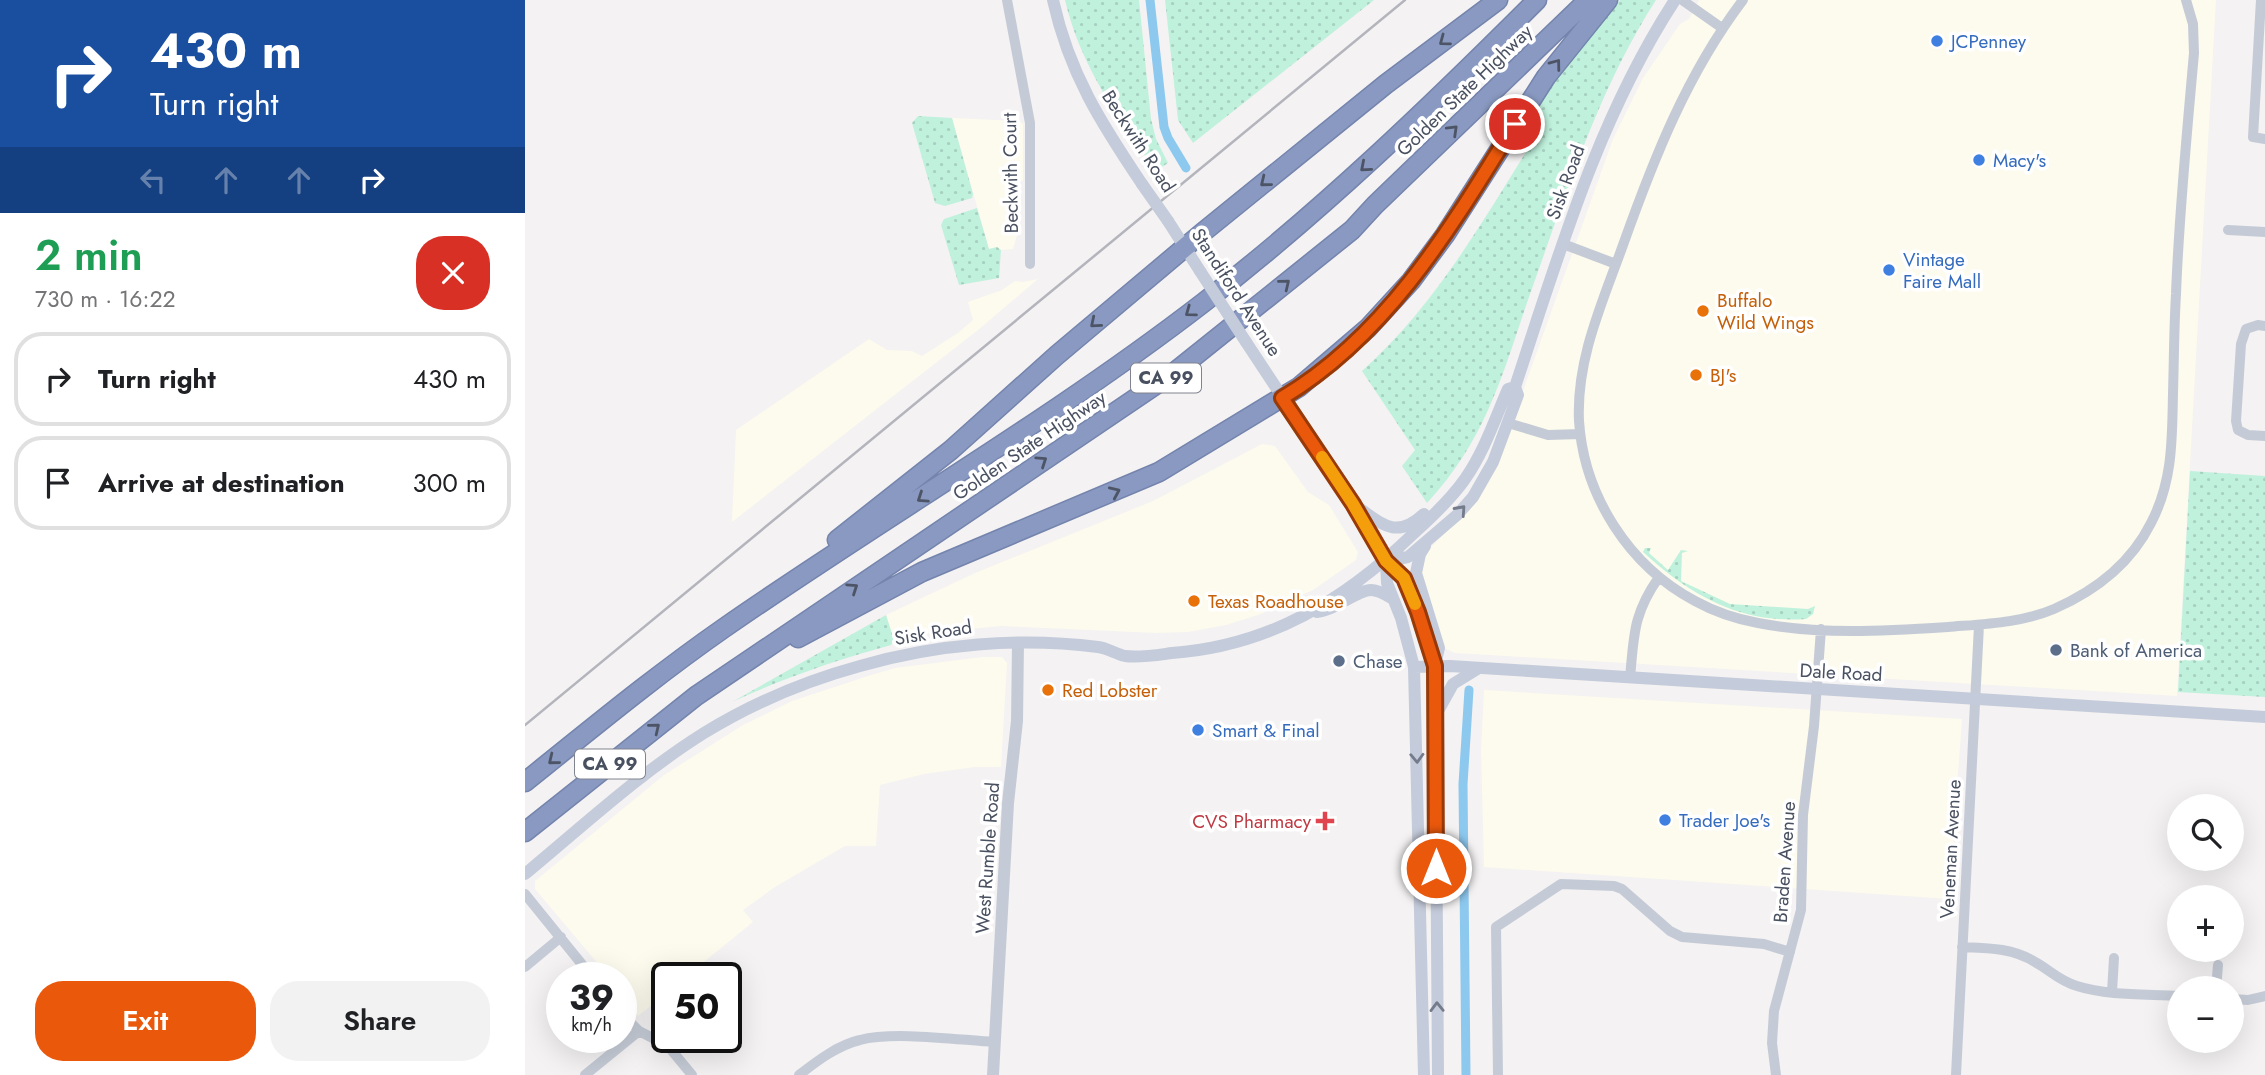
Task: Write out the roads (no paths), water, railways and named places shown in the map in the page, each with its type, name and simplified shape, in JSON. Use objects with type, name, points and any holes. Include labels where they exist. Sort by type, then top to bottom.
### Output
[{"type":"highway","points":[[644,686],[721,620],[844,536],[899,494],[1185,247],[1386,84],[1498,0]]},
{"type":"highway","name":"Golden State Highway","points":[[525,782],[644,686],[725,627],[1007,441],[1203,303],[1385,150],[1537,0]]},
{"type":"highway","name":"Golden State Highway","points":[[525,832],[696,696],[1176,371],[1352,230],[1588,0]]},
{"type":"highway","points":[[696,696],[895,585],[1159,472],[1299,387],[1368,328],[1411,281],[1445,235],[1546,77],[1608,0]]},
{"type":"main road","name":"Beckwith Road","points":[[1053,0],[1065,45],[1086,95],[1097,116],[1168,221]]},
{"type":"main road","name":"Sisk Road","points":[[1386,561],[1408,556],[1457,515],[1478,488],[1493,462],[1518,395],[1515,387],[1563,244],[1613,113],[1642,53],[1675,0]]},
{"type":"main road","name":"Standiford Avenue","points":[[1168,221],[1353,504],[1386,561],[1404,578],[1418,612],[1435,666],[1438,1075]]},
{"type":"main road","name":"Sisk Road","points":[[525,874],[677,751],[760,702],[834,673],[939,649],[1018,643],[1100,647],[1125,656],[1183,652],[1224,646],[1282,627],[1310,612],[1386,561],[1437,512],[1465,478],[1486,442],[1508,389],[1515,387]]},
{"type":"main road","points":[[1353,504],[1386,527],[1406,527],[1444,495],[1486,442]]},
{"type":"main road","points":[[1430,538],[1420,554],[1416,570],[1439,648],[1435,666]]},
{"type":"main road","name":"Standiford Avenue","points":[[1386,561],[1387,583],[1414,667],[1424,1075]]},
{"type":"main road","points":[[1310,612],[1327,611],[1367,590],[1377,590],[1393,599]]},
{"type":"main road","name":"Dale Road","points":[[1414,667],[1479,668],[2265,717]]},
{"type":"main road","points":[[1437,714],[1453,684],[1479,668]]},
{"type":"street","name":"Beckwith Court","points":[[1006,0],[1030,123],[1030,264]]},
{"type":"street","points":[[1682,0],[1722,28]]},
{"type":"street","points":[[1744,0],[1722,28],[1691,80],[1663,139],[1590,340],[1582,370],[1579,401],[1580,434],[1588,472],[1606,512],[1629,547],[1659,577],[1690,599],[1726,615],[1766,625],[1885,630],[1999,623],[2050,611],[2098,585],[2136,547],[2153,520],[2165,490],[2172,451],[2176,285],[2194,53],[2193,24],[2186,0]]},
{"type":"street","points":[[2261,0],[2253,137],[2265,139]]},
{"type":"street","points":[[2228,230],[2265,232]]},
{"type":"street","points":[[1563,244],[1616,264]]},
{"type":"street","points":[[2265,326],[2246,329],[2241,344],[2235,421],[2238,430],[2248,435],[2265,436]]},
{"type":"street","points":[[1508,423],[1548,435],[1580,434]]},
{"type":"street","points":[[1630,678],[1638,614],[1644,598],[1659,577]]},
{"type":"street","name":"Veneman Avenue","points":[[1956,1075],[1979,625]]},
{"type":"street","name":"Braden Avenue","points":[[1776,1075],[1772,1043],[1774,1011],[1801,910],[1803,815],[1821,629]]},
{"type":"street","name":"West Rumble Road","points":[[993,1075],[1008,803],[1017,721],[1018,643]]},
{"type":"street","points":[[1499,1075],[1496,927],[1561,884],[1614,886],[1622,889],[1670,931],[1682,937],[1764,944],[1790,952]]},
{"type":"street","points":[[525,894],[581,962]]},
{"type":"street","points":[[525,967],[561,937]]},
{"type":"street","points":[[1962,947],[2008,950],[2038,963],[2054,977],[2090,990],[2167,995]]},
{"type":"street","points":[[2112,992],[2114,958]]},
{"type":"street","points":[[2217,976],[2218,965]]},
{"type":"street","points":[[2244,1000],[2265,996]]},
{"type":"street","points":[[585,1075],[639,1031],[669,1046],[692,1075]]},
{"type":"street","points":[[799,1075],[849,1043],[870,1037],[995,1042]]},
{"type":"waterway","points":[[1150,0],[1164,127],[1186,168]]},
{"type":"waterway","points":[[1466,1075],[1463,784],[1469,690]]},
{"type":"railway","points":[[525,725],[1405,0]]},
{"type":"place","name":"JCPenney","points":[[1937,41]]},
{"type":"place","name":"Macy's","points":[[1979,160]]},
{"type":"place","name":"Vintage Faire Mall","points":[[1889,270]]},
{"type":"place","name":"Buffalo Wild Wings","points":[[1703,311]]},
{"type":"place","name":"BJ's","points":[[1696,375]]},
{"type":"place","name":"Texas Roadhouse","points":[[1194,601]]},
{"type":"place","name":"Bank of America","points":[[2056,650]]},
{"type":"place","name":"Chase","points":[[1339,661]]},
{"type":"place","name":"Red Lobster","points":[[1048,690]]},
{"type":"place","name":"Smart & Final","points":[[1198,730]]},
{"type":"place","name":"Trader Joe's","points":[[1665,820]]},
{"type":"place","name":"CVS Pharmacy","points":[[1325,821]]}]
